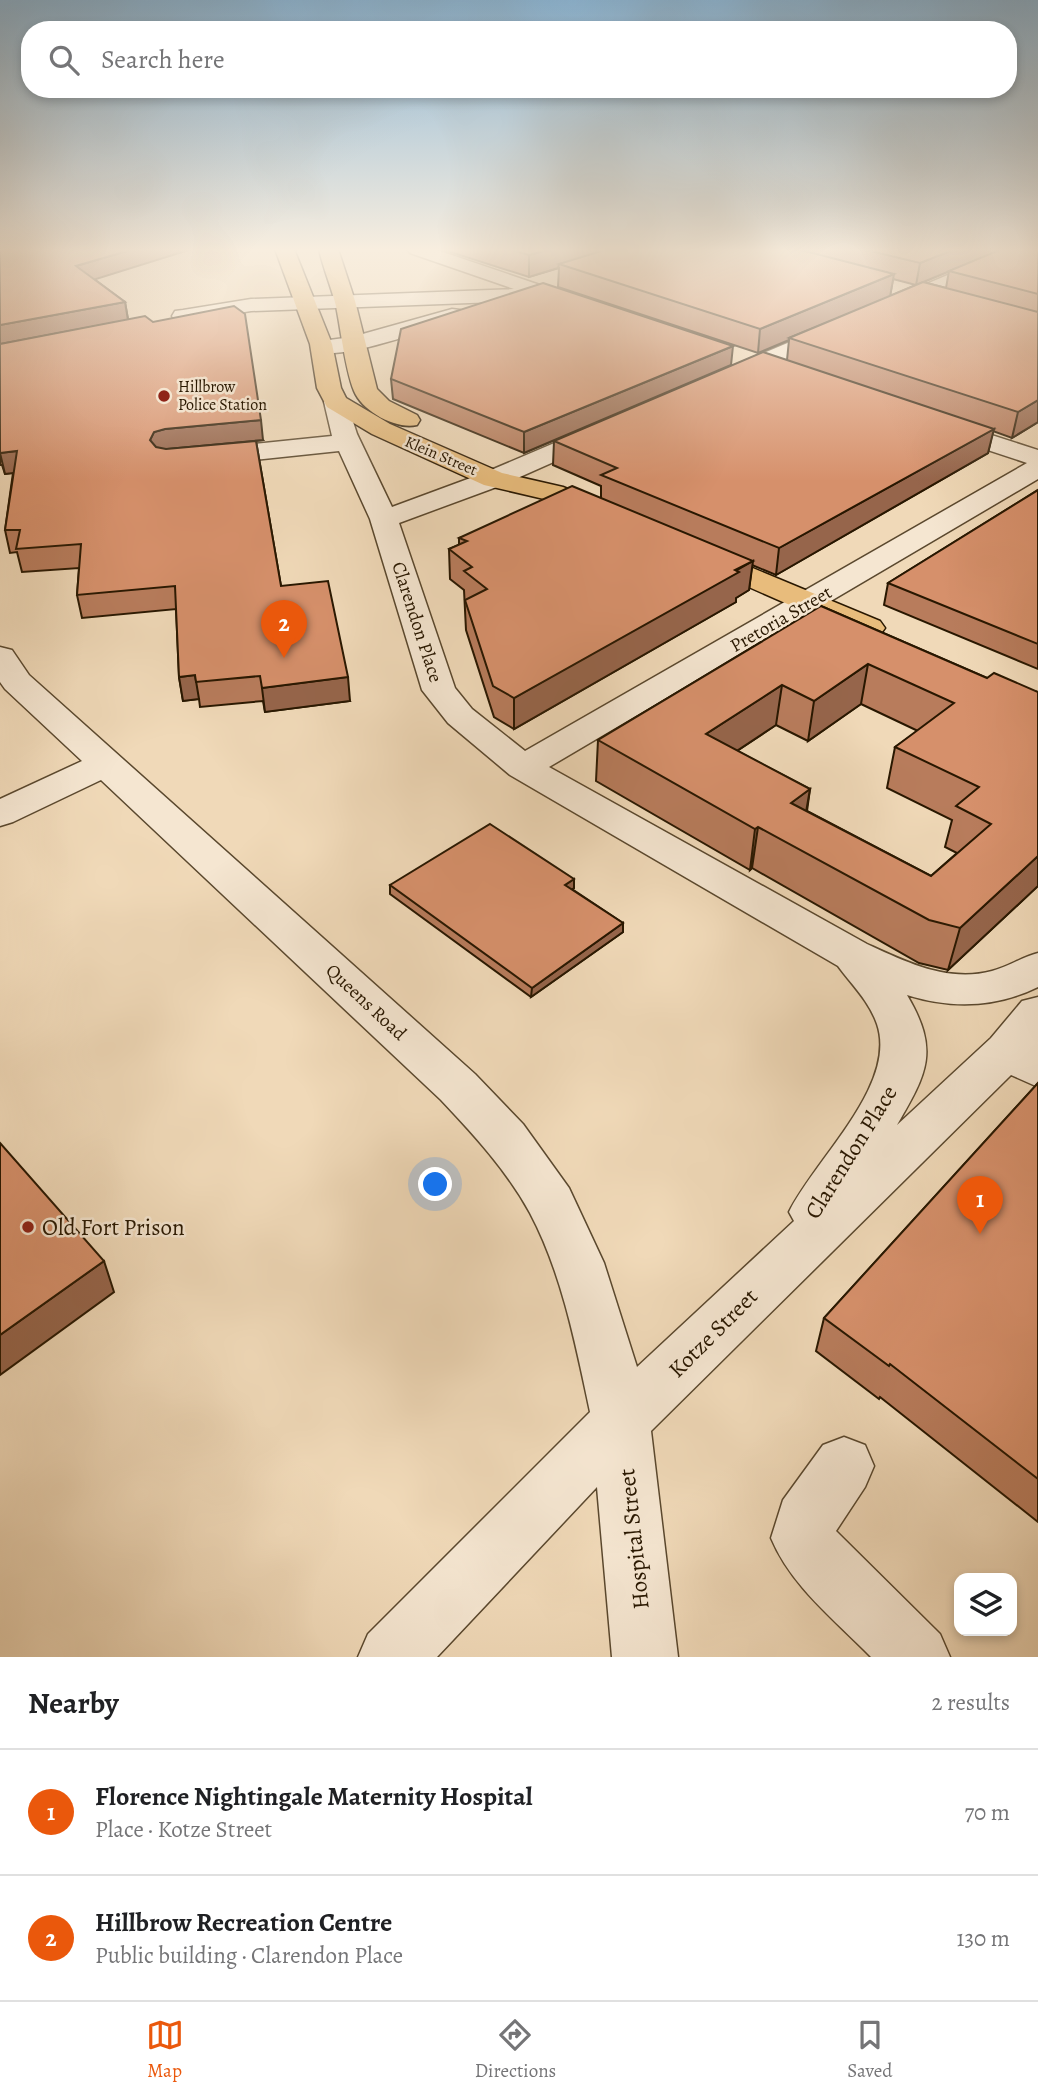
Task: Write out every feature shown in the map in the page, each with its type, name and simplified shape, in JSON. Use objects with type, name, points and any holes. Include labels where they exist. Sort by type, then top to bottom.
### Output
[{"type":"main road","name":"Clarendon Place","points":[[314,326],[322,347],[329,388],[335,402]]},
{"type":"main road","points":[[350,326],[366,391],[380,406],[505,473]]},
{"type":"main road","name":"Klein Street","points":[[335,402],[391,434],[505,473],[631,526]]},
{"type":"main road","points":[[682,548],[899,641]]},
{"type":"street","points":[[322,347],[354,343],[412,326]]},
{"type":"street","points":[[706,386],[845,326]]},
{"type":"street","points":[[730,356],[794,377]]},
{"type":"street","name":"Clarendon Place","points":[[335,402],[348,442],[384,519],[439,691],[460,716],[523,767],[852,955],[923,984],[969,992],[1015,981],[1038,968]]},
{"type":"street","points":[[920,419],[1038,458]]},
{"type":"street","points":[[384,519],[505,473],[618,424]]},
{"type":"street","points":[[183,459],[348,442]]},
{"type":"street","name":"Pretoria Street","points":[[523,767],[1038,468]]},
{"type":"street","name":"Queens Road","points":[[0,657],[17,681],[458,1087],[506,1138],[551,1203],[577,1263],[604,1347],[621,1421]]},
{"type":"street","points":[[0,814],[105,764]]},
{"type":"street","name":"Clarendon Place","points":[[775,1272],[885,1101],[899,1074],[906,1050],[892,1009],[876,983],[852,955]]},
{"type":"street","name":"Kotze Street","points":[[391,1657],[621,1421],[775,1272],[1022,1059],[1038,1013]]},
{"type":"street","name":"Hospital Street","points":[[621,1421],[645,1657]]},
{"type":"street","points":[[844,1466],[805,1522],[802,1538],[815,1555],[918,1657]]},
{"type":"building","points":[[92,326],[247,326],[261,420],[165,429],[154,432],[150,440],[156,447],[166,449],[256,441],[281,586],[328,581],[348,677],[262,688],[260,676],[196,682],[195,675],[179,677],[175,586],[77,595],[81,544],[16,549],[20,530],[5,530],[17,451],[0,453],[0,344]]},
{"type":"building","points":[[409,326],[674,326],[733,346],[524,432],[391,379],[401,329]]},
{"type":"building","points":[[817,326],[1038,326],[1038,400],[1018,412],[789,338]]},
{"type":"building","points":[[763,352],[994,429],[779,548],[601,475],[617,468],[554,441]]},
{"type":"building","points":[[572,486],[753,561],[735,570],[739,572],[514,698],[493,686],[465,600],[487,589],[464,571],[472,567],[449,549],[467,541],[459,538]]},
{"type":"building","points":[[1038,490],[1038,644],[888,583]]},
{"type":"building","points":[[821,606],[987,678],[994,673],[1038,692],[1038,856],[960,928],[929,920],[758,827],[755,829],[598,740]],"holes":[[[868,664],[954,703],[895,747],[979,787],[956,806],[991,824],[931,876],[791,803],[810,789],[706,734],[782,685],[814,701]]]},
{"type":"building","points":[[490,824],[574,879],[565,885],[623,923],[532,988],[390,885]]},
{"type":"building","points":[[1038,1083],[1038,1479],[890,1364],[889,1366],[824,1318]]},
{"type":"building","name":"Old Fort Prison","points":[[0,1143],[104,1261],[0,1335]]},
{"type":"place","name":"Hillbrow Police Station","points":[[164,396]]},
{"type":"place","name":"Hillbrow Recreation Centre","points":[[284,658]]},
{"type":"place","name":"Old Fort Prison","points":[[28,1227]]},
{"type":"place","name":"Florence Nightingale Maternity Hospital","points":[[980,1234]]}]
